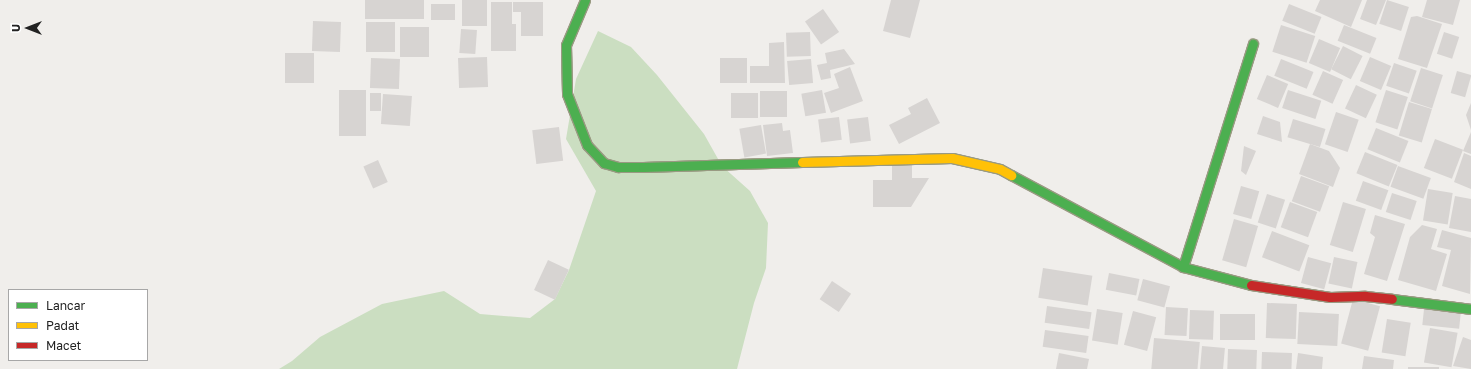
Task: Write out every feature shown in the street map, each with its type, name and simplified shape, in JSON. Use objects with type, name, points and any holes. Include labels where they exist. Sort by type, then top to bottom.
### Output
[{"type":"street","points":[[585,0],[566,45],[567,94],[574,117],[587,145],[604,163],[618,167],[643,167],[952,158],[1000,169],[1184,267],[1246,284],[1322,296],[1365,296],[1471,308]]},
{"type":"street","points":[[1184,267],[1253,44]]},
{"type":"green space","points":[[598,31],[631,47],[657,75],[704,134],[722,166],[750,191],[768,223],[766,268],[754,303],[737,369],[279,369],[292,361],[320,337],[382,304],[444,291],[480,314],[530,318],[555,299],[569,270],[596,191],[566,139],[576,79]]},
{"type":"building","points":[[365,0],[424,0],[424,19],[365,19]]},
{"type":"building","points":[[462,0],[487,0],[487,26],[462,26]]},
{"type":"building","points":[[891,0],[920,0],[910,38],[883,31]]},
{"type":"building","points":[[1320,0],[1362,0],[1351,27],[1315,11]]},
{"type":"building","points":[[1367,0],[1386,0],[1376,25],[1360,19]]},
{"type":"building","points":[[1387,0],[1409,7],[1401,31],[1379,24]]},
{"type":"building","points":[[1427,0],[1460,0],[1453,25],[1422,17]]},
{"type":"building","points":[[491,2],[512,2],[512,24],[516,24],[516,51],[491,51]]},
{"type":"building","points":[[513,2],[543,2],[543,36],[521,36],[521,12],[513,12]]},
{"type":"building","points":[[431,4],[455,4],[455,20],[431,20]]},
{"type":"building","points":[[1289,4],[1321,17],[1315,34],[1282,21]]},
{"type":"building","points":[[823,9],[839,32],[821,45],[805,22]]},
{"type":"building","points":[[1417,16],[1442,24],[1427,68],[1398,59],[1411,17]]},
{"type":"building","points":[[313,21],[341,22],[340,52],[312,51]]},
{"type":"building","points":[[366,22],[395,22],[395,52],[366,52]]},
{"type":"building","points":[[1281,25],[1315,36],[1307,63],[1272,52]]},
{"type":"building","points":[[1344,25],[1376,38],[1370,54],[1338,41]]},
{"type":"building","points":[[400,27],[429,27],[429,57],[400,57]]},
{"type":"building","points":[[461,29],[477,30],[475,54],[459,53]]},
{"type":"building","points":[[810,32],[811,56],[787,57],[786,33]]},
{"type":"building","points":[[1444,32],[1459,37],[1452,59],[1437,54]]},
{"type":"building","points":[[1319,39],[1340,48],[1330,72],[1309,63]]},
{"type":"building","points":[[784,42],[785,83],[750,83],[750,66],[769,66],[769,43]]},
{"type":"building","points":[[1343,46],[1363,56],[1351,79],[1331,69]]},
{"type":"building","points":[[844,49],[855,64],[830,70],[831,78],[821,80],[817,65],[827,63],[825,53]]},
{"type":"building","points":[[285,53],[314,53],[314,83],[285,83]]},
{"type":"building","points":[[487,57],[488,87],[459,88],[458,58]]},
{"type":"building","points":[[1370,57],[1391,66],[1381,90],[1360,81]]},
{"type":"building","points":[[371,58],[400,59],[399,89],[370,88]]},
{"type":"building","points":[[720,58],[747,58],[747,83],[720,83]]},
{"type":"building","points":[[811,59],[813,83],[789,85],[787,61]]},
{"type":"building","points":[[1281,59],[1313,72],[1307,89],[1274,76]]},
{"type":"building","points":[[1394,63],[1417,71],[1409,94],[1386,86]]},
{"type":"building","points":[[850,67],[863,101],[831,113],[824,93],[839,88],[834,74]]},
{"type":"building","points":[[1421,68],[1443,75],[1432,108],[1410,101]]},
{"type":"building","points":[[1323,71],[1343,80],[1333,104],[1312,95]]},
{"type":"building","points":[[1457,71],[1471,75],[1465,97],[1451,93]]},
{"type":"building","points":[[1267,75],[1288,84],[1278,108],[1257,99]]},
{"type":"building","points":[[1356,85],[1377,95],[1366,118],[1345,109]]},
{"type":"building","points":[[339,90],[366,90],[366,136],[339,136]]},
{"type":"building","points":[[822,90],[826,113],[805,116],[801,94]]},
{"type":"building","points":[[1288,90],[1321,101],[1315,119],[1282,108]]},
{"type":"building","points":[[1386,90],[1408,97],[1397,129],[1375,122]]},
{"type":"building","points":[[760,91],[787,91],[787,117],[760,117]]},
{"type":"building","points":[[370,93],[381,93],[381,111],[370,111]]},
{"type":"building","points":[[731,93],[758,93],[758,118],[731,118]]},
{"type":"building","points":[[383,94],[412,96],[410,126],[381,124]]},
{"type":"building","points":[[927,98],[940,123],[899,144],[889,125],[911,114],[908,108]]},
{"type":"building","points":[[1409,102],[1432,109],[1422,142],[1399,135]]},
{"type":"building","points":[[1471,103],[1471,130],[1466,115]]},
{"type":"building","points":[[1336,112],[1359,120],[1348,152],[1325,144]]},
{"type":"building","points":[[1263,116],[1280,122],[1282,142],[1257,134]]},
{"type":"building","points":[[839,117],[842,140],[821,142],[818,120]]},
{"type":"building","points":[[868,117],[871,141],[850,143],[847,120]]},
{"type":"building","points":[[1293,119],[1326,129],[1320,147],[1287,137]]},
{"type":"building","points":[[782,123],[783,131],[790,130],[793,153],[767,156],[763,125]]},
{"type":"building","points":[[761,125],[766,154],[744,157],[739,129]]},
{"type":"building","points":[[559,127],[563,161],[536,164],[532,130]]},
{"type":"building","points":[[1376,128],[1408,141],[1400,162],[1367,149]]},
{"type":"building","points":[[1471,132],[1471,154],[1463,151]]},
{"type":"building","points":[[1435,139],[1463,150],[1452,179],[1424,168]]},
{"type":"building","points":[[1310,144],[1329,151],[1340,168],[1333,187],[1299,174]]},
{"type":"building","points":[[1244,146],[1256,151],[1246,175],[1241,171]]},
{"type":"building","points":[[1365,152],[1397,165],[1389,186],[1356,173]]},
{"type":"building","points":[[1464,153],[1471,156],[1471,189],[1454,182]]},
{"type":"building","points":[[378,160],[388,182],[373,188],[363,167]]},
{"type":"building","points":[[892,163],[912,163],[912,178],[929,178],[911,207],[873,207],[873,180],[892,180]]},
{"type":"building","points":[[1398,166],[1431,178],[1423,199],[1390,187]]},
{"type":"building","points":[[1301,176],[1329,186],[1320,212],[1292,201]]},
{"type":"building","points":[[1363,181],[1388,190],[1381,210],[1356,201]]},
{"type":"building","points":[[1241,186],[1259,191],[1251,219],[1233,214]]},
{"type":"building","points":[[1428,189],[1453,193],[1448,225],[1423,221]]},
{"type":"building","points":[[1392,193],[1417,201],[1411,220],[1386,212]]},
{"type":"building","points":[[1267,194],[1285,200],[1276,228],[1258,223]]},
{"type":"building","points":[[1455,196],[1471,199],[1471,232],[1449,228]]},
{"type":"building","points":[[1290,202],[1317,212],[1308,237],[1281,227]]},
{"type":"building","points":[[1343,202],[1366,209],[1353,252],[1330,245]]},
{"type":"building","points":[[1375,215],[1405,224],[1387,281],[1364,274],[1375,237],[1370,233]]},
{"type":"building","points":[[1234,219],[1258,226],[1246,267],[1222,260]]},
{"type":"building","points":[[1422,225],[1437,229],[1431,249],[1447,254],[1436,291],[1398,280],[1410,237]]},
{"type":"building","points":[[1442,230],[1471,238],[1470,294],[1442,286],[1451,250],[1437,247]]},
{"type":"building","points":[[1272,231],[1309,245],[1299,271],[1262,257]]},
{"type":"building","points":[[1308,257],[1331,263],[1324,289],[1301,283]]},
{"type":"building","points":[[1334,257],[1357,262],[1352,288],[1328,283]]},
{"type":"building","points":[[548,260],[569,270],[555,300],[534,290]]},
{"type":"building","points":[[1043,268],[1092,276],[1088,305],[1038,298]]},
{"type":"building","points":[[1109,273],[1139,279],[1136,296],[1106,290]]},
{"type":"building","points":[[1143,279],[1170,286],[1164,307],[1137,300]]},
{"type":"building","points":[[832,281],[851,294],[839,312],[820,299]]},
{"type":"building","points":[[1353,299],[1380,306],[1368,351],[1341,343]]},
{"type":"building","points":[[1267,303],[1297,304],[1296,339],[1266,338]]},
{"type":"building","points":[[1047,306],[1092,312],[1089,329],[1045,323]]},
{"type":"building","points":[[1166,307],[1188,308],[1187,336],[1165,335]]},
{"type":"building","points":[[1097,309],[1123,313],[1118,345],[1092,341]]},
{"type":"building","points":[[1424,309],[1461,313],[1459,329],[1422,325]]},
{"type":"building","points":[[1190,310],[1214,311],[1213,340],[1189,339]]},
{"type":"building","points":[[1133,311],[1156,317],[1147,351],[1124,345]]},
{"type":"building","points":[[1299,312],[1339,314],[1337,346],[1297,344]]},
{"type":"building","points":[[1220,314],[1255,314],[1255,340],[1220,340]]},
{"type":"building","points":[[1387,319],[1411,323],[1405,356],[1382,353]]},
{"type":"building","points":[[1430,328],[1458,333],[1451,367],[1424,362]]},
{"type":"building","points":[[1045,330],[1089,336],[1086,353],[1043,347]]},
{"type":"building","points":[[1463,337],[1471,340],[1471,369],[1453,366]]},
{"type":"building","points":[[1154,338],[1200,342],[1197,369],[1151,369]]},
{"type":"building","points":[[1202,346],[1225,348],[1223,369],[1200,369]]},
{"type":"building","points":[[1228,349],[1257,350],[1256,369],[1227,369]]},
{"type":"building","points":[[1262,352],[1292,353],[1291,369],[1261,369]]},
{"type":"building","points":[[1059,353],[1089,359],[1087,369],[1056,369]]},
{"type":"building","points":[[1298,353],[1323,357],[1322,369],[1296,369]]},
{"type":"building","points":[[1364,356],[1394,360],[1393,369],[1362,369]]},
{"type":"building","points":[[1408,367],[1439,367],[1439,369],[1408,369]]},
{"type":"traffic: fast","points":[[585,0],[566,45],[567,94],[587,145],[604,163],[618,167],[643,167],[802,162]]},
{"type":"traffic: fast","points":[[1183,267],[1253,44]]},
{"type":"traffic: fast","points":[[1011,175],[1183,267],[1251,285]]},
{"type":"traffic: fast","points":[[1392,299],[1471,309]]},
{"type":"traffic: slow","points":[[802,162],[952,158],[1000,169],[1011,175]]},
{"type":"traffic: jam","points":[[1251,285],[1330,297],[1365,296],[1392,299]]}]
